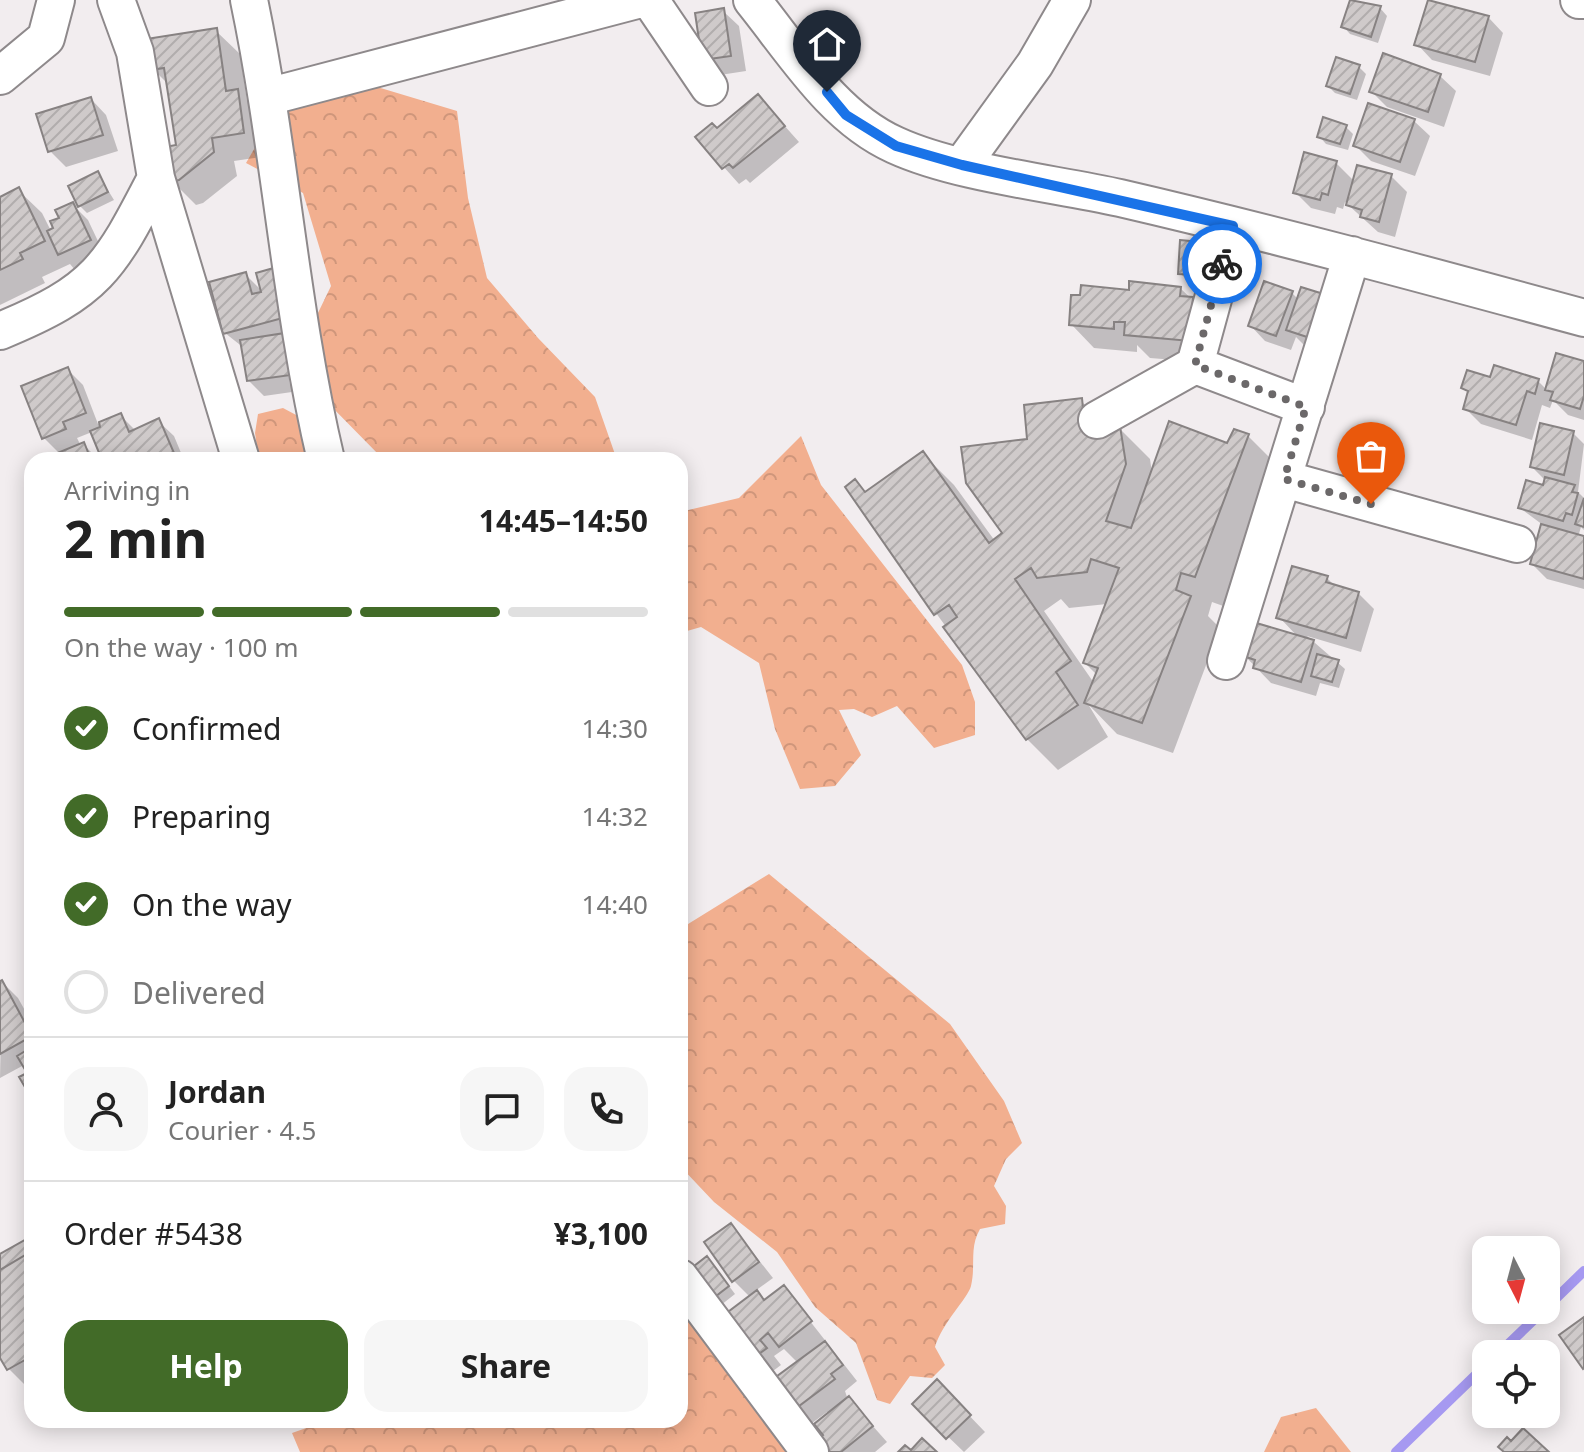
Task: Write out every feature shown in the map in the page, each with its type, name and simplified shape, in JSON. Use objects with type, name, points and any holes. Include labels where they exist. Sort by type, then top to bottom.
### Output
[{"type":"street","points":[[0,76],[46,38],[56,0]]},
{"type":"street","points":[[116,0],[135,52],[156,178],[239,452]]},
{"type":"street","points":[[249,0],[267,97],[306,368],[324,452]]},
{"type":"street","points":[[267,97],[637,0]]},
{"type":"street","points":[[650,0],[709,87]]},
{"type":"street","points":[[752,0],[846,115],[896,146],[962,165],[1352,255],[1584,318]]},
{"type":"street","points":[[962,165],[1035,64],[1072,0]]},
{"type":"street","points":[[0,331],[34,317],[92,282],[117,254],[156,178]]},
{"type":"street","points":[[1097,420],[1195,365],[1233,226]]},
{"type":"street","points":[[1226,661],[1352,255]]},
{"type":"street","points":[[1195,365],[1306,407]]},
{"type":"street","points":[[1284,479],[1517,544]]},
{"type":"street","points":[[688,1289],[810,1452]]},
{"type":"green space","points":[[344,77],[457,111],[468,198],[487,278],[538,338],[595,397],[614,452],[376,452],[324,399],[303,344],[331,286],[303,193],[246,163],[283,99]]},
{"type":"green space","points":[[283,408],[298,416],[314,452],[258,452],[255,433],[258,414]]},
{"type":"green space","points":[[801,436],[821,485],[962,665],[975,702],[975,735],[934,748],[897,706],[872,717],[854,709],[839,710],[861,755],[835,786],[800,789],[775,729],[759,663],[701,627],[688,631],[688,510],[739,498]]},
{"type":"green space","points":[[769,874],[950,1024],[1004,1101],[1022,1143],[1006,1159],[994,1186],[1006,1206],[1005,1224],[980,1229],[975,1243],[971,1286],[938,1338],[935,1347],[945,1365],[932,1378],[910,1376],[890,1404],[877,1400],[856,1343],[815,1307],[777,1252],[714,1202],[688,1174],[688,924]]},
{"type":"green space","points":[[688,1314],[788,1452],[300,1452],[292,1433],[306,1428],[688,1428]]},
{"type":"green space","points":[[1316,1408],[1351,1452],[1264,1452],[1281,1417]]},
{"type":"building","points":[[1350,0],[1381,6],[1371,37],[1341,27]]},
{"type":"building","points":[[1428,0],[1489,16],[1475,62],[1414,45]]},
{"type":"building","points":[[724,8],[731,56],[702,60],[695,13]]},
{"type":"building","points":[[217,28],[226,91],[238,89],[244,133],[212,138],[214,152],[179,180],[170,182],[165,147],[176,145],[164,68],[151,70],[146,39]]},
{"type":"building","points":[[1383,53],[1441,74],[1428,112],[1369,92]]},
{"type":"building","points":[[1336,57],[1360,65],[1350,94],[1326,86]]},
{"type":"building","points":[[758,94],[785,126],[733,168],[729,164],[722,169],[695,137],[712,123],[717,128]]},
{"type":"building","points":[[91,97],[103,135],[48,152],[36,114]]},
{"type":"building","points":[[1368,103],[1415,119],[1400,162],[1353,146]]},
{"type":"building","points":[[1323,117],[1347,125],[1340,144],[1317,137]]},
{"type":"building","points":[[1304,152],[1337,161],[1328,195],[1322,193],[1320,200],[1293,193]]},
{"type":"building","points":[[1357,165],[1392,174],[1379,222],[1360,217],[1362,210],[1346,205]]},
{"type":"building","points":[[98,171],[108,192],[78,207],[68,186]]},
{"type":"building","points":[[19,187],[45,241],[20,253],[23,259],[0,270],[0,197]]},
{"type":"building","points":[[73,202],[91,240],[58,255],[47,231],[53,228],[50,221],[59,218],[55,210]]},
{"type":"building","points":[[1180,240],[1200,242],[1198,275],[1178,274]]},
{"type":"building","points":[[277,267],[290,316],[223,334],[209,282],[246,272],[252,294],[261,292],[256,273]]},
{"type":"building","points":[[1129,281],[1181,287],[1180,296],[1193,297],[1190,341],[1124,335],[1125,322],[1114,322],[1114,329],[1069,325],[1071,295],[1080,295],[1081,285],[1129,290]]},
{"type":"building","points":[[1264,281],[1293,291],[1276,336],[1248,326]]},
{"type":"building","points":[[1301,287],[1330,296],[1316,340],[1286,330]]},
{"type":"building","points":[[285,333],[291,375],[247,381],[240,340]]},
{"type":"building","points":[[1556,353],[1584,361],[1584,396],[1580,409],[1550,400],[1553,392],[1545,390]]},
{"type":"building","points":[[1494,365],[1539,379],[1535,394],[1527,391],[1516,425],[1463,409],[1468,391],[1461,388],[1467,370],[1490,377]]},
{"type":"building","points":[[68,367],[86,413],[63,422],[66,429],[42,439],[21,386]]},
{"type":"building","points":[[1082,398],[1085,430],[1120,426],[1126,464],[1106,521],[1131,528],[1169,421],[1227,443],[1234,429],[1249,434],[1195,577],[1181,573],[1176,590],[1191,596],[1142,723],[1084,703],[1098,668],[1083,663],[1119,568],[1091,559],[1087,572],[1037,578],[1031,568],[1015,579],[1071,661],[1056,672],[1078,705],[1026,740],[943,627],[957,617],[949,605],[934,615],[845,487],[855,479],[865,492],[923,451],[989,543],[1002,533],[966,483],[961,447],[1027,439],[1024,405]]},
{"type":"building","points":[[121,413],[129,432],[159,418],[174,452],[99,452],[90,431],[100,427],[99,422]]},
{"type":"building","points":[[1540,423],[1574,431],[1564,475],[1530,467]]},
{"type":"building","points":[[84,442],[88,452],[60,452]]},
{"type":"building","points":[[1545,477],[1575,485],[1572,492],[1578,493],[1572,515],[1566,513],[1563,521],[1518,508],[1526,480],[1543,485]]},
{"type":"building","points":[[1584,498],[1584,527],[1575,524]]},
{"type":"building","points":[[1541,524],[1584,536],[1584,579],[1530,564]]},
{"type":"building","points":[[1292,566],[1328,576],[1326,582],[1359,592],[1346,638],[1276,618]]},
{"type":"building","points":[[1253,622],[1314,640],[1301,682],[1253,668],[1255,660],[1243,656]]},
{"type":"building","points":[[1317,654],[1339,660],[1332,682],[1311,676]]},
{"type":"building","points":[[0,981],[24,1021],[24,1040],[0,1054]]},
{"type":"building","points":[[24,1052],[24,1068],[17,1056]]},
{"type":"building","points":[[731,1223],[759,1262],[732,1282],[704,1242]]},
{"type":"building","points":[[24,1240],[24,1256],[0,1270],[0,1254]]},
{"type":"building","points":[[24,1256],[24,1360],[7,1370],[0,1358],[0,1270]]},
{"type":"building","points":[[707,1256],[729,1286],[707,1303],[688,1277],[688,1271]]},
{"type":"building","points":[[784,1285],[812,1321],[779,1347],[768,1333],[760,1340],[767,1348],[752,1359],[720,1318],[757,1290],[764,1300]]},
{"type":"building","points":[[1584,1317],[1584,1368],[1583,1369],[1559,1335]]},
{"type":"building","points":[[825,1341],[843,1365],[831,1374],[835,1379],[791,1412],[769,1382]]},
{"type":"building","points":[[937,1379],[971,1415],[946,1439],[912,1404]]},
{"type":"building","points":[[849,1396],[873,1426],[841,1452],[830,1452],[819,1438],[823,1435],[814,1424]]},
{"type":"building","points":[[1523,1428],[1549,1452],[1504,1452],[1498,1447],[1507,1437],[1511,1441]]},
{"type":"building","points":[[922,1438],[937,1452],[898,1452],[905,1445],[911,1450]]},
{"type":"waterway","points":[[1560,1294],[1584,1271]]},
{"type":"waterway","points":[[1513,1340],[1529,1324]]},
{"type":"waterway","points":[[1396,1452],[1472,1379]]},
{"type":"way so far","points":[[1222,264],[1195,365],[1306,407],[1284,479],[1371,504]]},
{"type":"route","points":[[827,92],[846,115],[896,146],[962,165],[1233,226],[1222,264]]}]
